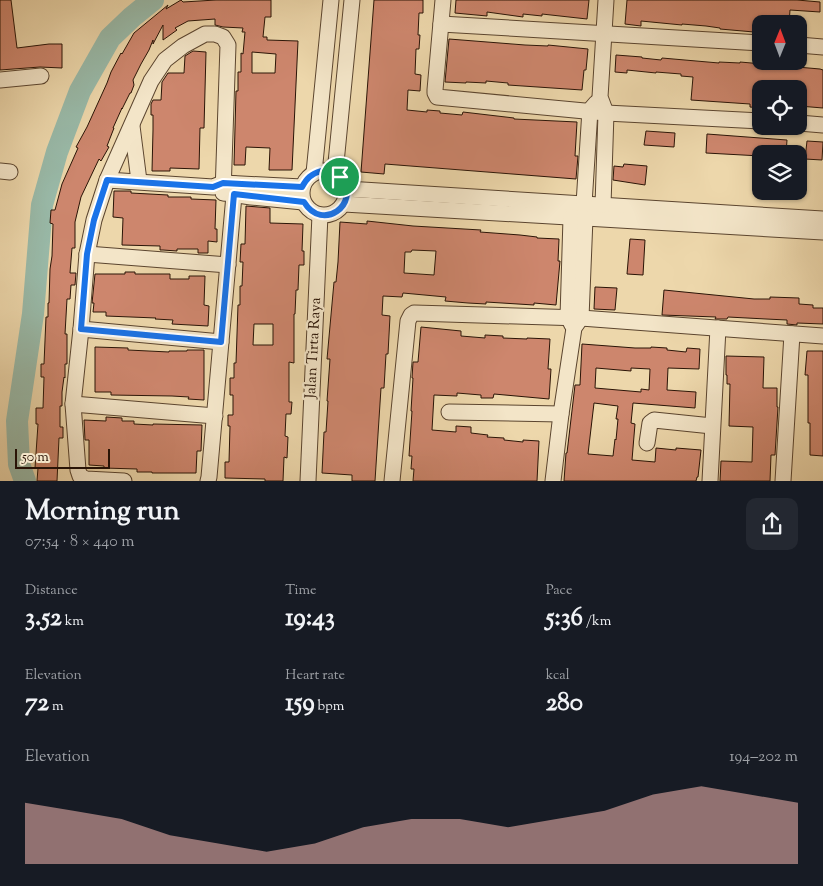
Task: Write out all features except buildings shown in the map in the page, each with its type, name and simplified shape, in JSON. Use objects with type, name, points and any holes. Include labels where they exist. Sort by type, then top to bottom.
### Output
[{"type":"street","points":[[314,173],[331,0]]},
{"type":"street","points":[[335,173],[352,0]]},
{"type":"street","points":[[443,0],[434,93],[437,97],[606,113],[752,121]]},
{"type":"street","points":[[603,205],[606,113],[600,97],[606,0]]},
{"type":"street","points":[[441,24],[752,42]]},
{"type":"street","points":[[124,481],[86,479],[80,476],[78,470],[73,404],[87,254],[94,220],[107,180],[151,81],[165,60],[183,46],[205,34],[215,34],[223,36],[228,45],[225,188],[228,265],[208,481]]},
{"type":"street","points":[[808,45],[823,46]]},
{"type":"street","points":[[0,80],[42,76]]},
{"type":"street","points":[[553,481],[574,321],[580,213],[590,110],[600,97]]},
{"type":"street","points":[[807,124],[823,125]]},
{"type":"street","points":[[132,126],[139,182]]},
{"type":"street","points":[[321,171],[335,173],[344,183],[347,194],[344,204],[334,214],[320,215],[313,213],[308,208],[303,194],[307,179],[314,173],[321,171]]},
{"type":"street","points":[[107,180],[303,194]]},
{"type":"street","points":[[346,189],[580,213],[823,232]]},
{"type":"street","points":[[344,204],[580,213],[603,205],[823,219]]},
{"type":"street","name":"Jalan Tirta Raya","points":[[308,481],[320,215]]},
{"type":"street","points":[[87,254],[228,265]]},
{"type":"street","points":[[392,481],[408,321],[411,315],[419,313],[718,328],[823,336]]},
{"type":"street","points":[[710,481],[718,328]]},
{"type":"street","points":[[81,329],[221,342]]},
{"type":"street","points":[[783,481],[792,334]]},
{"type":"street","points":[[73,404],[215,416]]},
{"type":"street","points":[[449,412],[561,414]]},
{"type":"street","points":[[648,443],[650,423],[654,420],[712,426]]},
{"type":"waterway","points":[[25,481],[19,464],[17,421],[33,314],[42,205],[57,152],[80,91],[110,38],[153,0]]},
{"type":"route","points":[[321,171],[335,173],[340,177],[346,189],[346,199],[340,210],[327,216],[313,213],[304,202],[234,194],[221,342],[81,329],[87,254],[94,220],[107,180],[213,187],[223,183],[302,187],[314,173],[321,171]]}]
